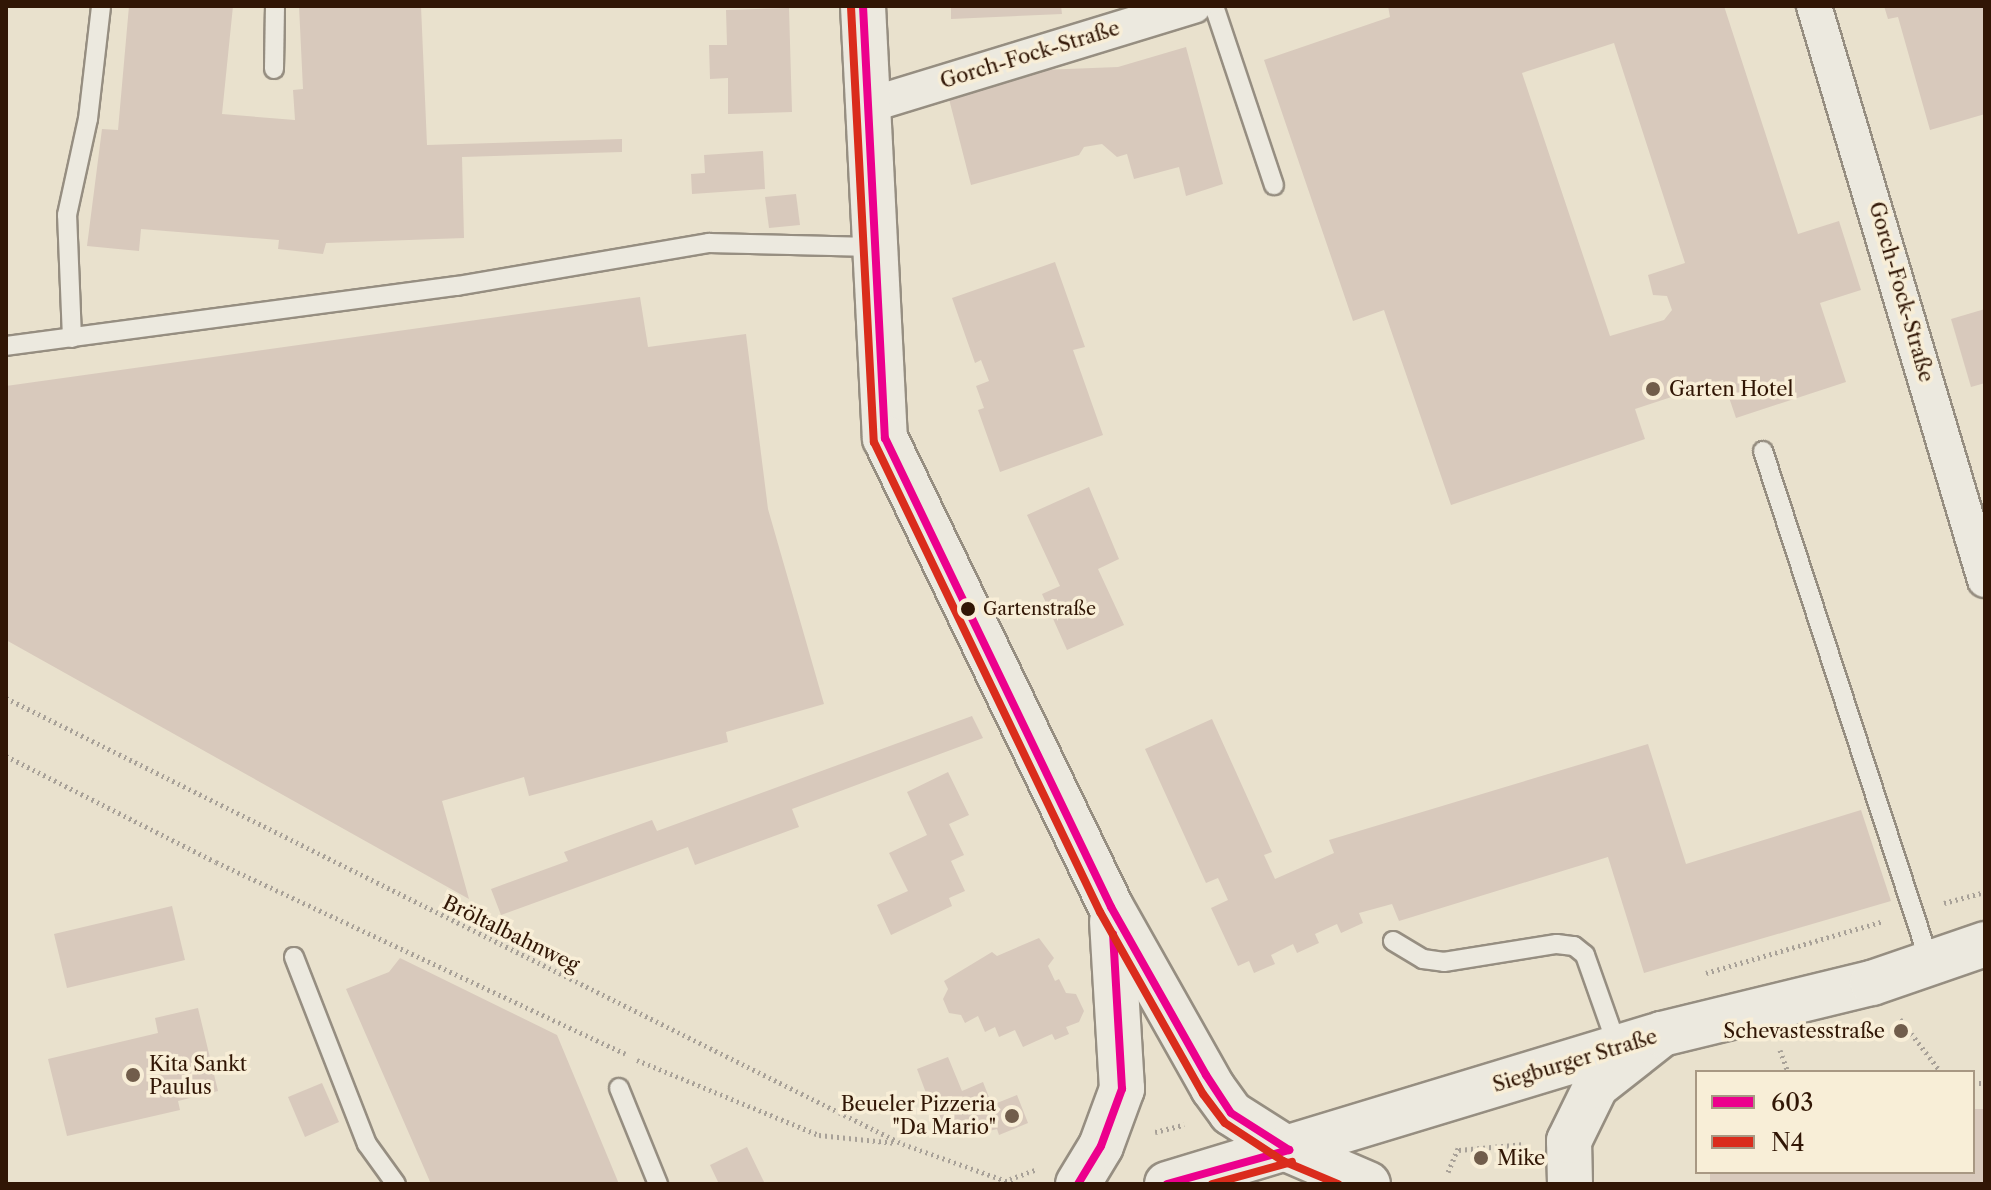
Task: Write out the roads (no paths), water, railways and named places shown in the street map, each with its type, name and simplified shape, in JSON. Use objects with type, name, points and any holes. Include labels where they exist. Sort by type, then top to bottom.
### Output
[{"type":"street","points":[[863,6],[872,247],[885,438],[1111,907],[1231,1113],[1289,1150],[1368,1184]]},
{"type":"street","name":"Gorch-Fock-Straße","points":[[866,106],[1194,6]]},
{"type":"street","name":"Gorch-Fock-Straße","points":[[1814,6],[1985,580]]},
{"type":"street","points":[[1078,1184],[1101,1146],[1122,1089],[1111,907]]},
{"type":"street","name":"Siegburger Straße","points":[[1167,1184],[1289,1150],[1662,1034],[1872,983],[1985,944]]},
{"type":"street","points":[[1570,1184],[1569,1141],[1596,1086],[1662,1034]]},
{"type":"lane","points":[[72,338],[67,215],[88,119],[101,6]]},
{"type":"lane","points":[[274,69],[275,6]]},
{"type":"lane","points":[[1214,6],[1274,185]]},
{"type":"lane","points":[[6,346],[457,286],[709,243],[872,247]]},
{"type":"lane","points":[[1763,451],[1930,963]]},
{"type":"lane","points":[[1393,941],[1423,959],[1465,963],[1557,944],[1574,946],[1585,955],[1618,1048]]},
{"type":"lane","points":[[294,957],[367,1144],[396,1184]]},
{"type":"lane","points":[[619,1088],[658,1184]]},
{"type":"place","name":"Garten Hotel","points":[[1653,389]]},
{"type":"place","name":"Gartenstraße","points":[[968,609]]},
{"type":"place","name":"Schevastesstraße","points":[[1901,1031]]},
{"type":"place","name":"Kita Sankt Paulus","points":[[133,1075]]},
{"type":"place","name":"Beueler Pizzeria \"Da Mario\"","points":[[1012,1116]]},
{"type":"place","name":"Mike","points":[[1481,1158]]}]
